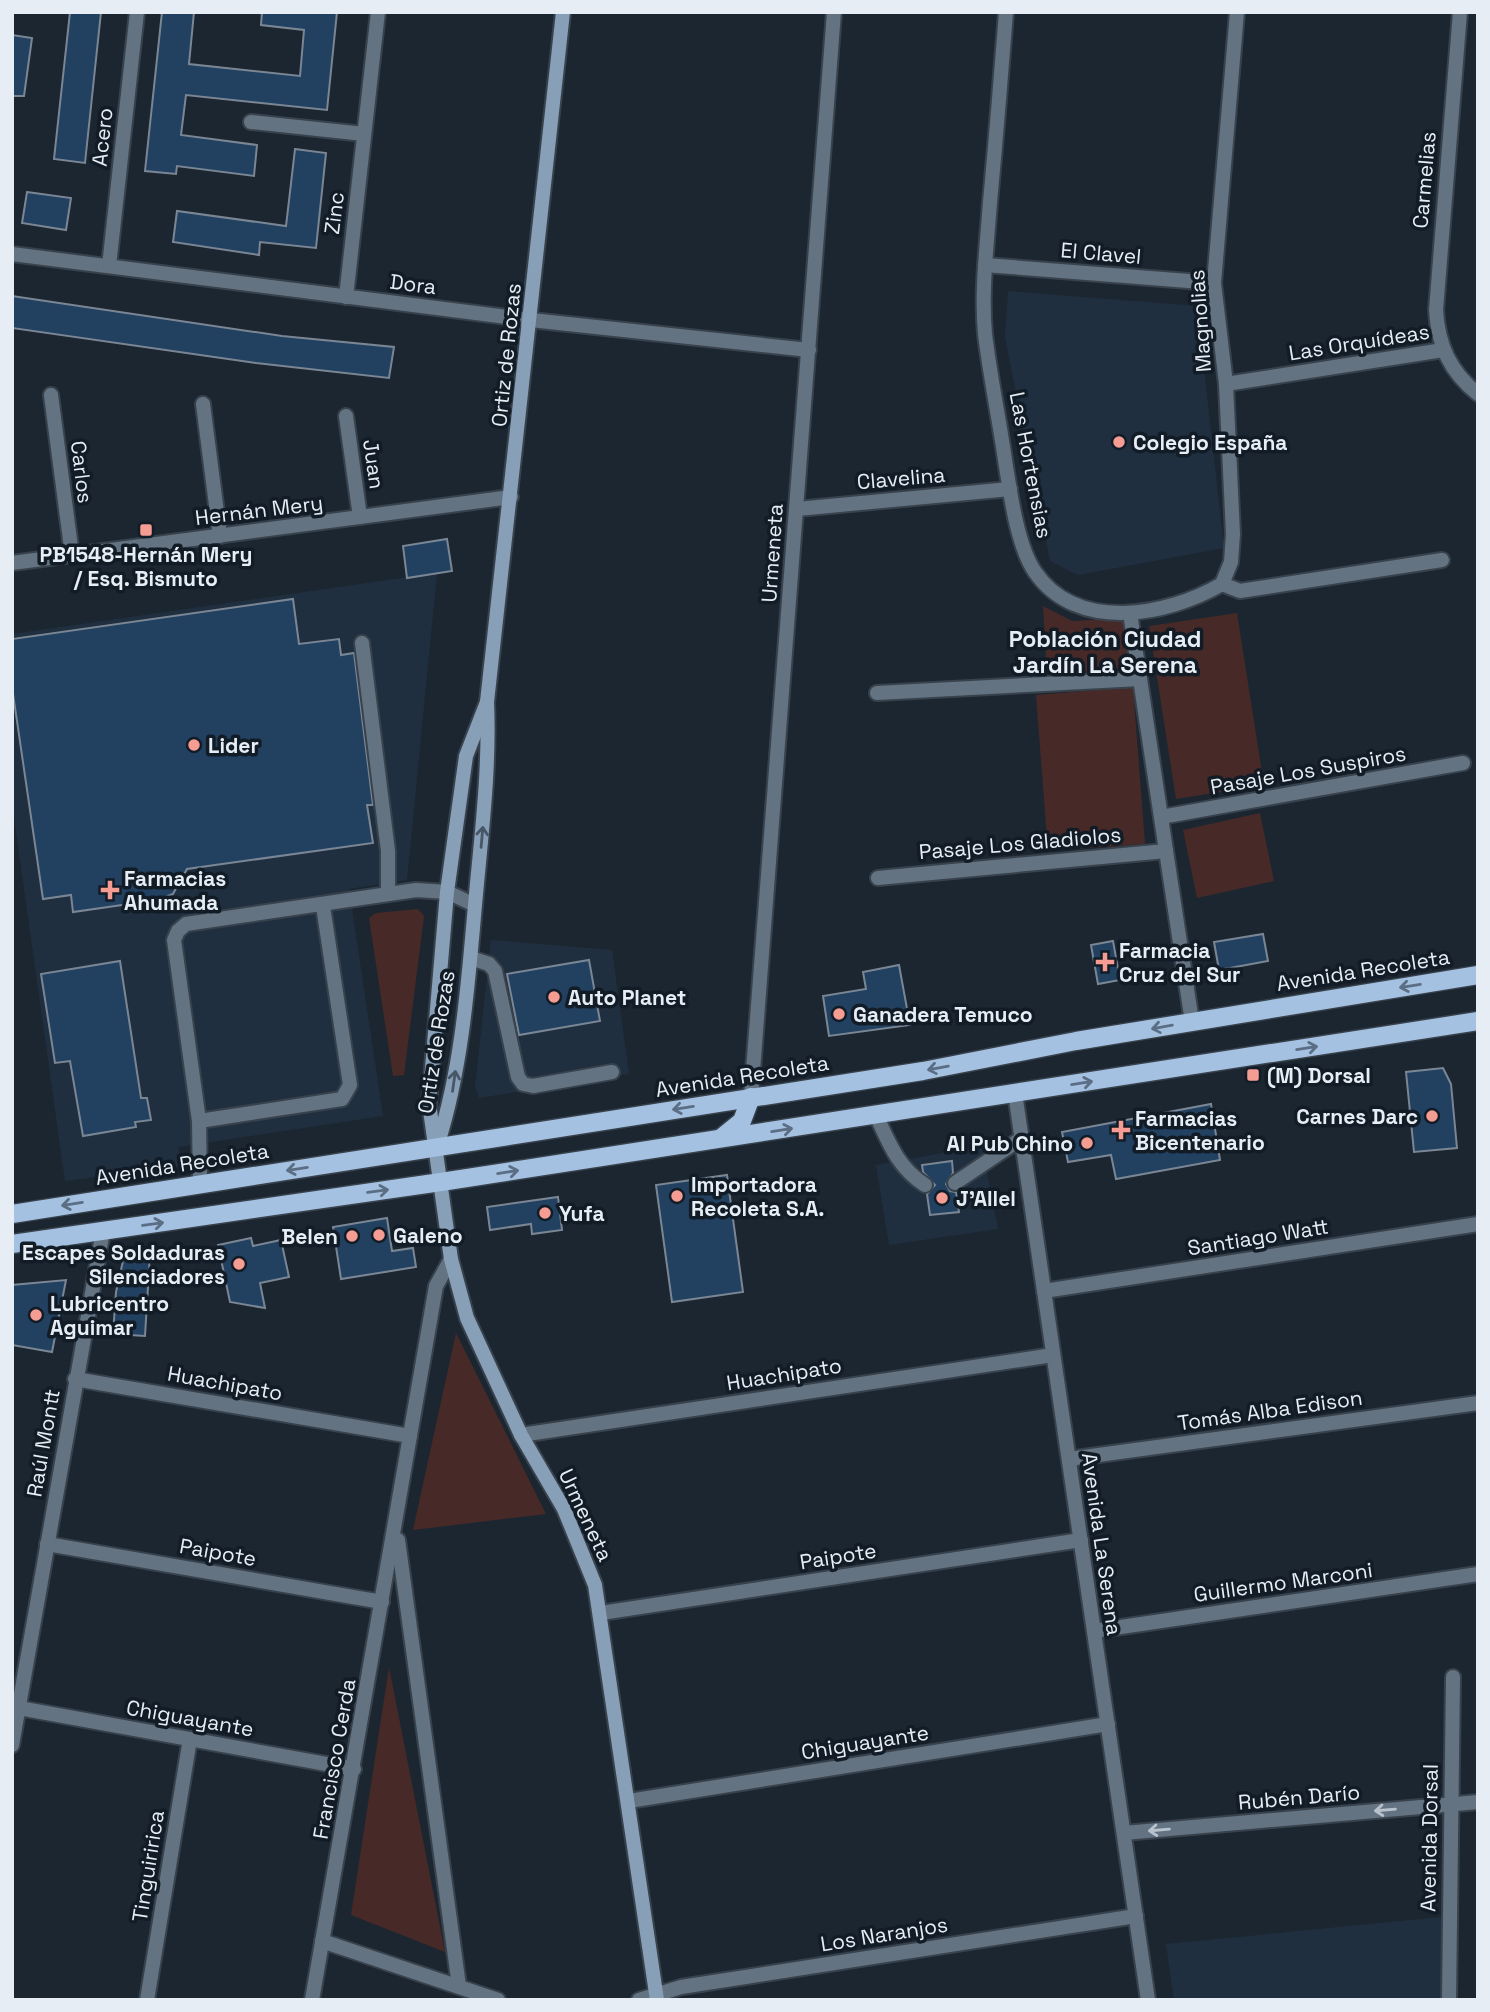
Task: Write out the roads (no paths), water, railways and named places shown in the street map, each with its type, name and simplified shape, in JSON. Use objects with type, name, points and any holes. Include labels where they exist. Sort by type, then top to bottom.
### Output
[{"type":"main road","name":"Avenida Recoleta","points":[[12,1214],[923,1071],[1192,1021],[1478,975]]},
{"type":"main road","points":[[12,1244],[718,1140],[1478,1021]]},
{"type":"main road","points":[[718,1140],[742,1122],[751,1097]]},
{"type":"street","name":"Acero","points":[[109,266],[137,12]]},
{"type":"street","name":"Zinc","points":[[346,297],[378,12]]},
{"type":"street","name":"Ortiz de Rozas","points":[[437,1147],[450,1105],[471,958],[489,755],[487,702],[563,12]]},
{"type":"street","name":"Urmeneta","points":[[751,1097],[834,12]]},
{"type":"street","name":"Las Hortensias","points":[[1006,12],[985,265],[985,333],[1010,489],[1023,541],[1034,571],[1056,595],[1097,612],[1130,613],[1200,597],[1222,584]]},
{"type":"street","name":"Magnolias","points":[[1222,584],[1231,562],[1233,534],[1226,384],[1214,283],[1237,12]]},
{"type":"street","name":"Carmelias","points":[[1443,350],[1438,334],[1435,296],[1460,12]]},
{"type":"street","points":[[251,122],[364,134]]},
{"type":"street","name":"Dora","points":[[12,254],[531,320],[809,349]]},
{"type":"street","name":"El Clavel","points":[[985,265],[1214,283]]},
{"type":"street","name":"Las Orquídeas","points":[[1226,384],[1443,350],[1462,380],[1478,394]]},
{"type":"street","name":"Carlos","points":[[51,395],[72,555]]},
{"type":"street","points":[[202,404],[220,536]]},
{"type":"street","name":"Juan","points":[[346,416],[360,517]]},
{"type":"street","name":"Clavelina","points":[[797,509],[1010,489]]},
{"type":"street","name":"Hernán Mery","points":[[12,563],[511,498]]},
{"type":"street","points":[[1222,584],[1240,591],[1442,560]]},
{"type":"street","points":[[1130,613],[1192,1021]]},
{"type":"street","points":[[362,643],[388,851],[388,894]]},
{"type":"street","points":[[877,693],[1140,679]]},
{"type":"street","name":"Ortiz de Rozas","points":[[437,1147],[429,1103],[447,892],[466,756],[487,702]]},
{"type":"street","name":"Pasaje Los Suspiros","points":[[1161,817],[1463,764]]},
{"type":"street","name":"Pasaje Los Gladiolos","points":[[878,878],[1166,851]]},
{"type":"street","points":[[200,1184],[200,1121],[174,940],[178,931],[186,924],[323,906],[416,890],[447,892],[475,905]]},
{"type":"street","points":[[200,1121],[342,1099],[347,1094],[350,1085],[323,906]]},
{"type":"street","points":[[471,958],[489,964],[495,971],[518,1077],[523,1084],[533,1086],[612,1072]]},
{"type":"street","name":"Avenida La Serena","points":[[1015,1093],[1148,2000]]},
{"type":"street","points":[[876,1115],[898,1162],[909,1175],[925,1185]]},
{"type":"street","points":[[955,1183],[1022,1138]]},
{"type":"street","name":"Urmeneta","points":[[437,1147],[451,1259],[467,1318],[522,1435],[581,1544],[601,1613],[657,1997]]},
{"type":"street","name":"Santiago Watt","points":[[1044,1291],[1478,1224]]},
{"type":"street","name":"Raúl Montt","points":[[12,1745],[103,1231]]},
{"type":"street","name":"Francisco Cerda","points":[[312,2000],[436,1286],[451,1259]]},
{"type":"street","name":"Huachipato","points":[[522,1435],[1053,1355]]},
{"type":"street","name":"Huachipato","points":[[75,1378],[410,1436]]},
{"type":"street","name":"Tomás Alba Edison","points":[[1069,1459],[1478,1403]]},
{"type":"street","name":"Francisco Cerda","points":[[395,1525],[458,1986]]},
{"type":"street","name":"Paipote","points":[[601,1613],[1081,1540]]},
{"type":"street","name":"Paipote","points":[[47,1544],[382,1602]]},
{"type":"street","name":"Guillermo Marconi","points":[[1094,1630],[1478,1574]]},
{"type":"street","name":"Avenida Dorsal","points":[[1449,2000],[1449,1805],[1453,1677]]},
{"type":"street","name":"Chiguayante","points":[[19,1708],[354,1769]]},
{"type":"street","name":"Chiguayante","points":[[629,1801],[1108,1724]]},
{"type":"street","name":"Tinguiririca","points":[[148,2000],[190,1739]]},
{"type":"street","name":"Rubén Darío","points":[[1124,1833],[1478,1802]]},
{"type":"street","name":"Los Naranjos","points":[[639,2000],[657,1997],[681,1987],[1136,1916]]},
{"type":"street","points":[[322,1941],[498,2000]]},
{"type":"place","name":"Colegio España","points":[[1119,442]]},
{"type":"place","name":"PB1548-Hernán Mery / Esq. Bismuto","points":[[146,530]]},
{"type":"place","name":"Lider","points":[[194,745]]},
{"type":"place","name":"Farmacias Ahumada","points":[[110,890]]},
{"type":"place","name":"Farmacia Cruz del Sur","points":[[1105,962]]},
{"type":"place","name":"Auto Planet","points":[[554,997]]},
{"type":"place","name":"Ganadera Temuco","points":[[839,1014]]},
{"type":"place","name":"(M) Dorsal","points":[[1253,1075]]},
{"type":"place","name":"Carnes Darc","points":[[1432,1116]]},
{"type":"place","name":"Farmacias Bicentenario","points":[[1121,1130]]},
{"type":"place","name":"Al Pub Chino","points":[[1087,1143]]},
{"type":"place","name":"Importadora Recoleta S.A.","points":[[677,1196]]},
{"type":"place","name":"J'Allel","points":[[942,1198]]},
{"type":"place","name":"Yufa","points":[[545,1213]]},
{"type":"place","name":"Galeno","points":[[379,1235]]},
{"type":"place","name":"Belen","points":[[352,1236]]},
{"type":"place","name":"Escapes Soldaduras Silenciadores","points":[[239,1264]]},
{"type":"place","name":"Lubricentro Aguimar","points":[[36,1315]]},
{"type":"district","name":"Población Ciudad Jardín La Serena","points":[[1105,652]]}]
